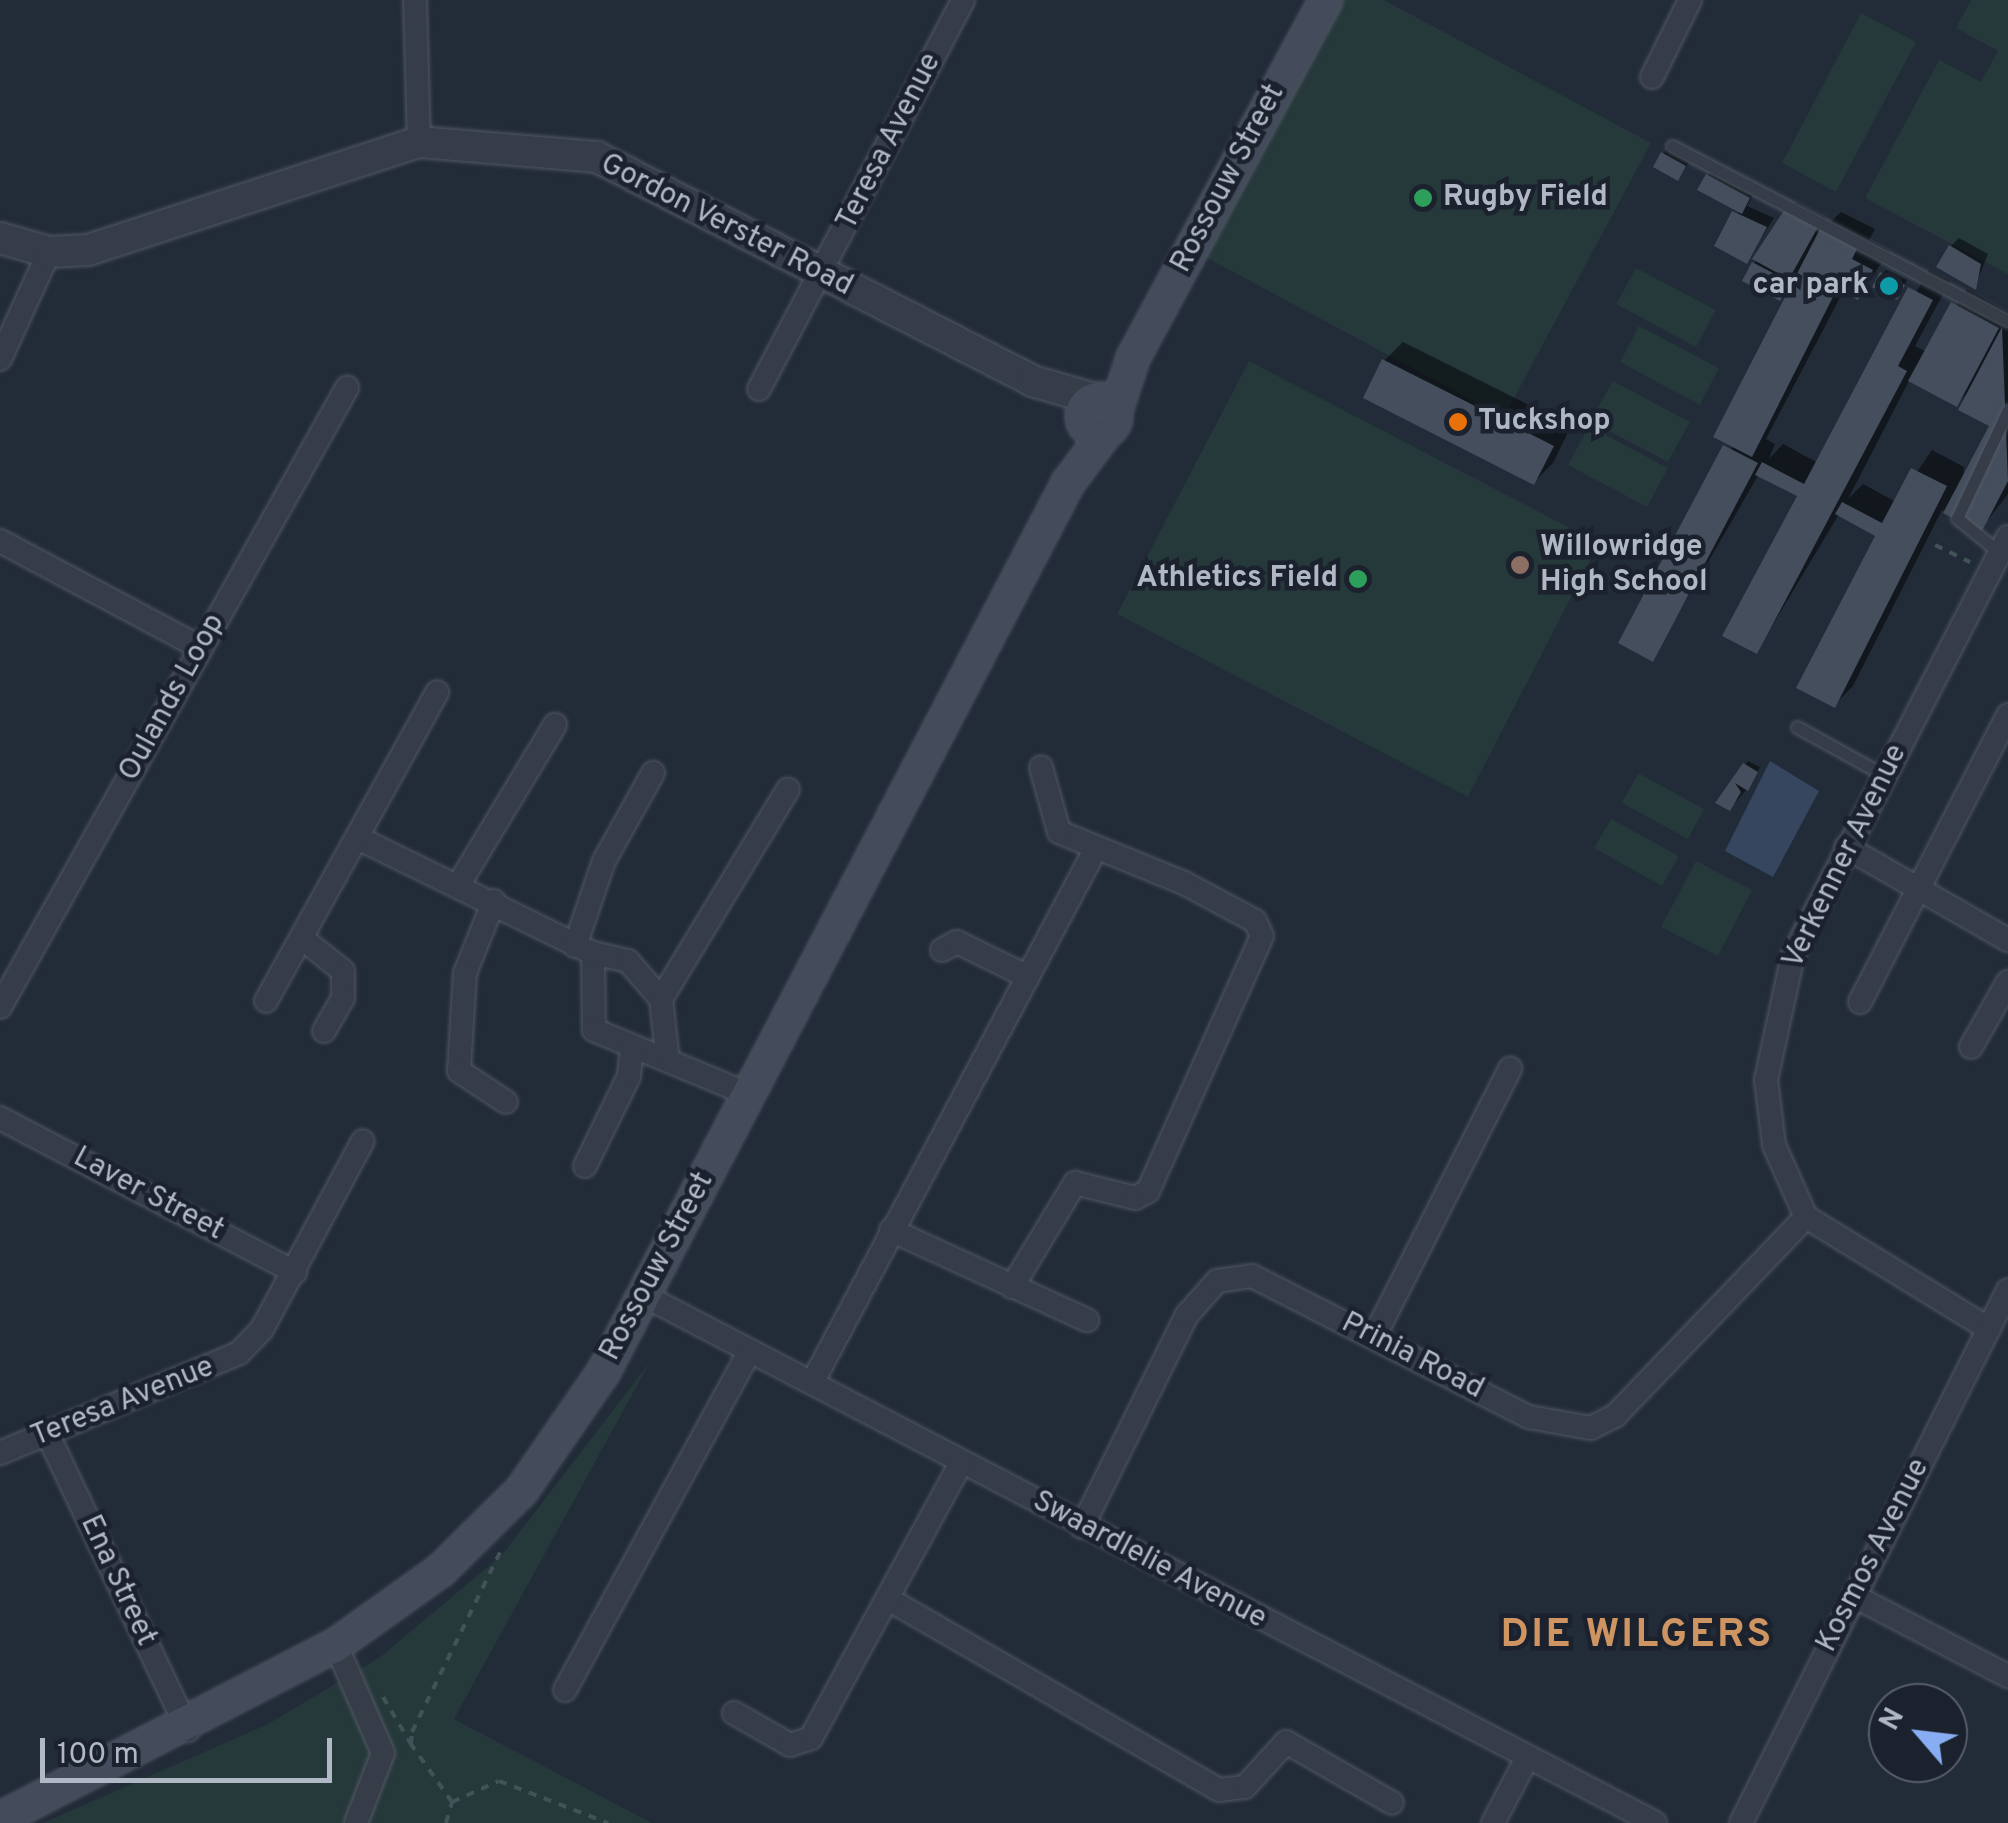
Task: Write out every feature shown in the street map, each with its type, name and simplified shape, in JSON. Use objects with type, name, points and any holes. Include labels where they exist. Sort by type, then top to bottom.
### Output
[{"type":"main road","name":"Rossouw Street","points":[[0,1819],[342,1656],[441,1570],[522,1490],[645,1296],[1068,483],[1097,414],[1132,358],[1326,0]]},
{"type":"street","points":[[415,0],[418,142]]},
{"type":"street","name":"Teresa Avenue","points":[[758,389],[824,275],[963,0]]},
{"type":"street","points":[[1652,77],[1690,0]]},
{"type":"street","name":"Gordon Verster Road","points":[[0,238],[49,252],[126,240],[418,142],[597,157],[1097,414]]},
{"type":"street","points":[[0,359],[49,252]]},
{"type":"street","name":"Oulands Loop","points":[[0,1007],[347,388]]},
{"type":"street","points":[[0,541],[202,648]]},
{"type":"street","name":"Verkenner Avenue","points":[[1806,1218],[1774,1146],[1766,1080],[1793,955],[1997,553]]},
{"type":"street","points":[[266,1001],[304,939],[437,692]]},
{"type":"street","points":[[1860,1002],[2008,715]]},
{"type":"street","points":[[459,884],[555,724]]},
{"type":"street","points":[[1012,1288],[1075,1183],[1135,1198],[1148,1191],[1262,936],[1255,921],[1184,882],[1094,852],[1059,832],[1041,767]]},
{"type":"street","points":[[653,773],[604,861],[584,950],[594,1030],[632,1048],[667,1053],[748,1094]]},
{"type":"street","points":[[661,998],[788,789]]},
{"type":"street","points":[[358,838],[494,901],[584,950],[628,961],[661,998],[667,1053]]},
{"type":"street","points":[[1846,847],[2008,940]]},
{"type":"street","points":[[812,1383],[1094,852]]},
{"type":"street","points":[[494,901],[465,973],[459,1071],[506,1102]]},
{"type":"street","points":[[304,939],[343,971],[343,998],[324,1031]]},
{"type":"street","points":[[942,950],[957,942],[1026,976]]},
{"type":"street","points":[[1971,1047],[2008,982]]},
{"type":"street","points":[[586,1166],[629,1076],[632,1048]]},
{"type":"street","points":[[1374,1337],[1510,1069]]},
{"type":"street","name":"Laver Street","points":[[0,1118],[295,1272]]},
{"type":"street","name":"Teresa Avenue","points":[[0,1452],[226,1362],[262,1329],[362,1142]]},
{"type":"street","points":[[1806,1218],[1989,1329]]},
{"type":"street","name":"Prinia Road","points":[[1082,1527],[1187,1315],[1216,1282],[1252,1276],[1529,1417],[1590,1428],[1616,1416],[1806,1218]]},
{"type":"street","points":[[890,1230],[1087,1320]]},
{"type":"street","name":"Kosmos Avenue","points":[[1741,1823],[2008,1290]]},
{"type":"street","name":"Swaardlelie Avenue","points":[[645,1296],[1655,1823]]},
{"type":"street","points":[[565,1690],[750,1351]]},
{"type":"street","name":"Ena Street","points":[[47,1433],[188,1730]]},
{"type":"street","points":[[734,1713],[805,1744],[890,1600],[961,1462]]},
{"type":"street","points":[[1854,1596],[2008,1676]]},
{"type":"street","points":[[890,1600],[1219,1790],[1246,1787],[1286,1742],[1392,1802]]},
{"type":"street","points":[[342,1656],[383,1753],[356,1823]]},
{"type":"street","points":[[1494,1823],[1527,1758]]},
{"type":"lane","points":[[1672,146],[2008,321]]},
{"type":"lane","points":[[1997,553],[1957,518],[2008,410]]},
{"type":"lane","points":[[1796,728],[1884,775]]},
{"type":"path","points":[[1935,545],[1997,553]]},
{"type":"path","points":[[411,1744],[508,1536],[480,1560]]},
{"type":"path","points":[[342,1656],[364,1662],[411,1744],[452,1802]]},
{"type":"path","points":[[446,1823],[452,1802],[499,1781],[522,1783],[608,1823]]},
{"type":"shaded area","name":"Rugby Field","points":[[1331,0],[1384,0],[1651,143],[1504,417],[1196,252]]},
{"type":"shaded area","points":[[1971,0],[2008,0],[2008,274],[1865,198],[1939,60],[1981,82],[1998,51],[1956,28]]},
{"type":"shaded area","points":[[1861,13],[1916,42],[1836,192],[1782,163]]},
{"type":"shaded area","points":[[1636,268],[1716,310],[1696,347],[1616,304]]},
{"type":"shaded area","points":[[1639,326],[1719,368],[1700,405],[1620,362]]},
{"type":"shaded area","name":"Athletics Field","points":[[1249,361],[1599,543],[1468,797],[1117,614]]},
{"type":"shaded area","points":[[1613,381],[1690,422],[1668,462],[1590,421]]},
{"type":"shaded area","points":[[1589,426],[1668,468],[1647,507],[1568,465]]},
{"type":"shaded area","points":[[1638,773],[1704,809],[1688,839],[1622,803]]},
{"type":"shaded area","points":[[1611,819],[1679,856],[1662,886],[1594,848]]},
{"type":"shaded area","points":[[1696,861],[1752,890],[1718,956],[1661,927]]},
{"type":"shaded area","points":[[650,1362],[454,1719],[652,1823],[43,1823],[268,1724],[379,1658],[502,1555]]},
{"type":"water","points":[[1770,761],[1819,791],[1773,877],[1725,851]]},
{"type":"building","points":[[1661,152],[1686,166],[1678,181],[1653,167]]},
{"type":"building","points":[[1706,174],[1750,198],[1742,214],[1697,190]]},
{"type":"building","points":[[1785,209],[1818,227],[1789,279],[1752,259]]},
{"type":"building","points":[[1732,211],[1767,227],[1747,264],[1714,246]]},
{"type":"building","points":[[1820,229],[1857,249],[1852,259],[1873,270],[1858,300],[1837,289],[1752,457],[1713,437]]},
{"type":"building","points":[[1949,245],[1981,264],[1976,290],[1936,267]]},
{"type":"building","points":[[1752,262],[1790,282],[1780,301],[1742,281]]},
{"type":"building","name":"car park","points":[[1880,272],[1905,285],[1897,300],[1872,287]]},
{"type":"building","points":[[1908,287],[1933,300],[1898,366],[1907,371],[1757,654],[1722,636],[1797,496],[1755,475],[1762,462],[1804,484]]},
{"type":"building","points":[[1951,302],[1999,328],[1957,407],[1908,381]]},
{"type":"building","points":[[2002,327],[2008,481],[1981,533],[1943,513],[1989,426],[1958,410]]},
{"type":"building","name":"Tuckshop","points":[[1382,359],[1554,446],[1534,485],[1363,398]]},
{"type":"building","points":[[1723,445],[1758,463],[1653,662],[1618,643]]},
{"type":"building","points":[[1911,468],[1947,486],[1835,708],[1796,688],[1875,536],[1835,514],[1842,502],[1882,523]]},
{"type":"building","points":[[1743,763],[1758,772],[1748,791],[1735,783],[1741,792],[1730,811],[1715,803]]},
{"type":"place","name":"Rugby Field","points":[[1423,198]]},
{"type":"place","name":"car park","points":[[1889,286]]},
{"type":"place","name":"Tuckshop","points":[[1458,422]]},
{"type":"place","name":"Willowridge High School","points":[[1520,565]]},
{"type":"place","name":"Athletics Field","points":[[1358,579]]},
{"type":"district","name":"DIE WILGERS","points":[[1637,1636]]}]
